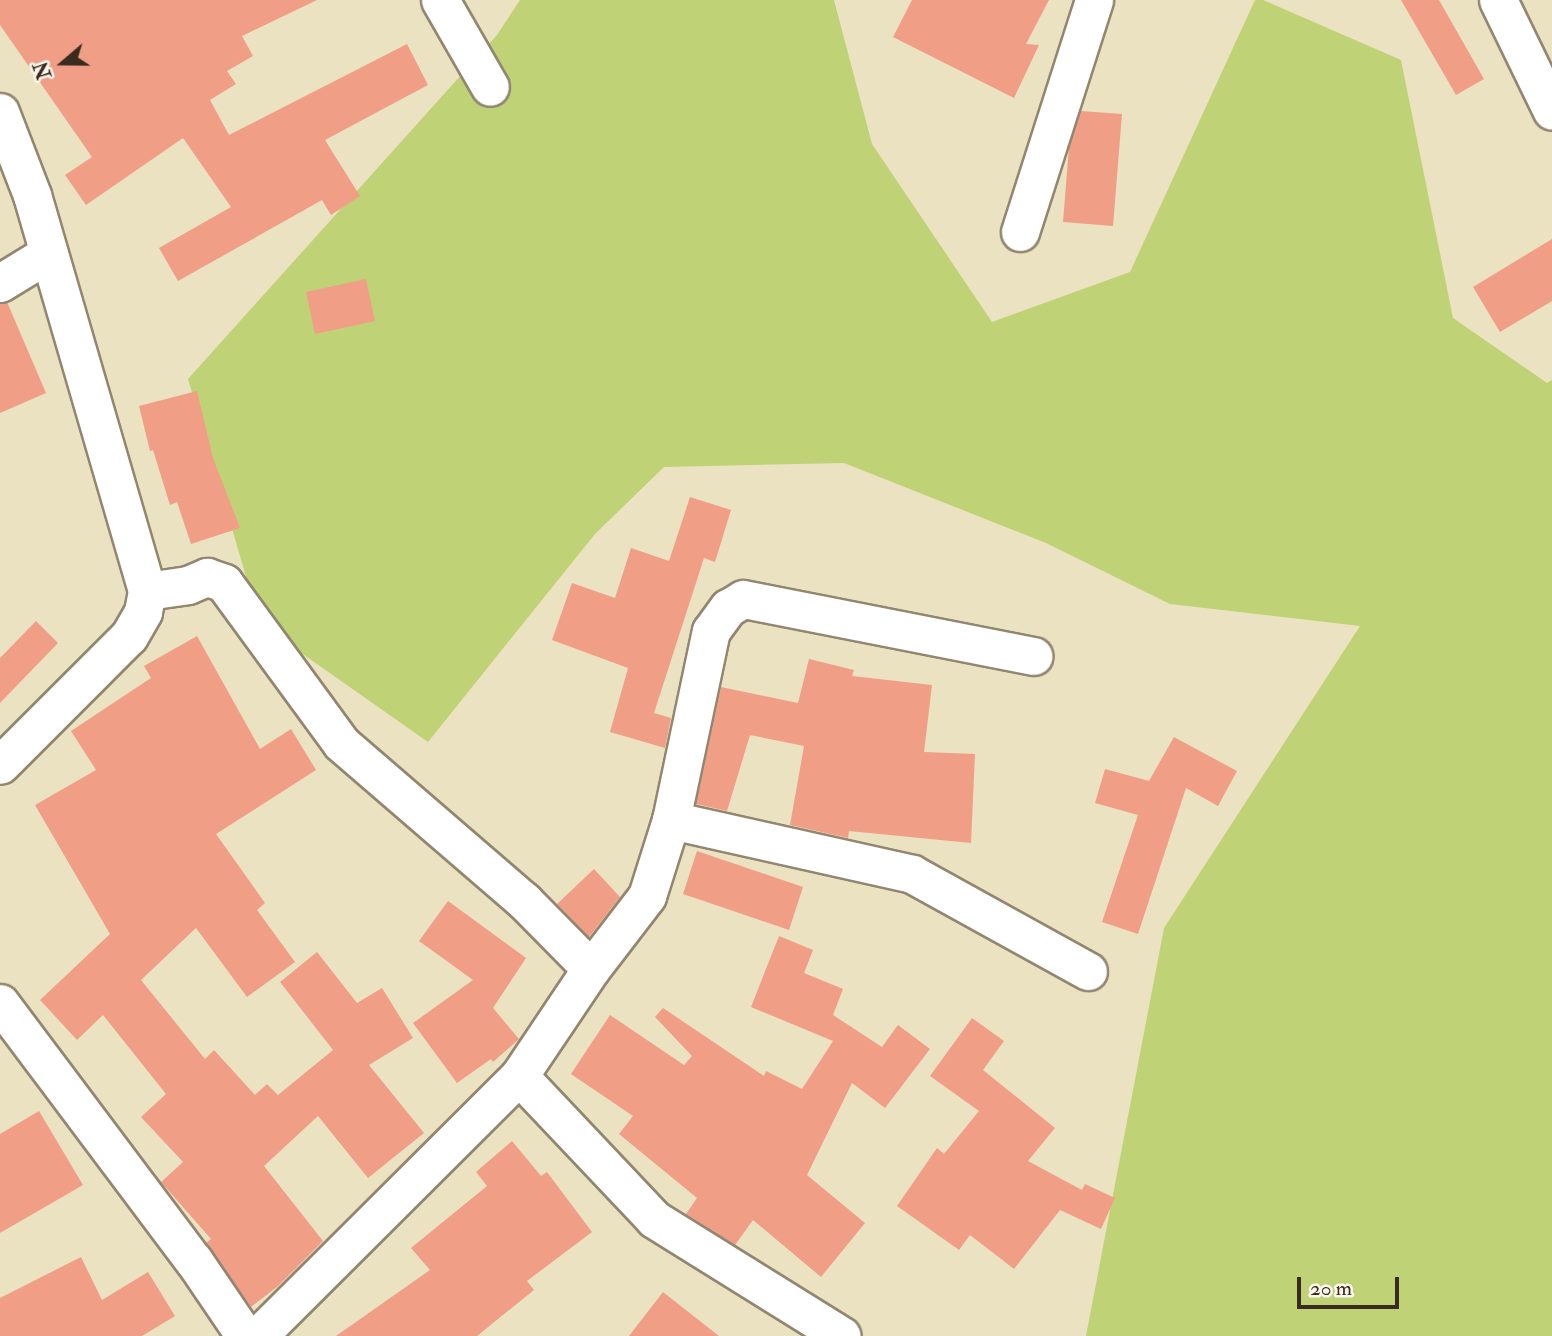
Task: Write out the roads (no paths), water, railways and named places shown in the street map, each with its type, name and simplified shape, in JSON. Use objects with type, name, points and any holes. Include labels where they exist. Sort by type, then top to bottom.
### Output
[{"type":"street","points":[[440,0],[490,87]]},
{"type":"street","points":[[1020,232],[1094,0]]},
{"type":"street","points":[[1498,0],[1552,111]]},
{"type":"street","points":[[0,112],[32,195],[148,591],[143,612],[129,636],[0,765]]},
{"type":"street","points":[[0,282],[49,253]]},
{"type":"street","points":[[148,591],[188,585],[207,577],[224,583],[341,743],[524,901],[591,969]]},
{"type":"street","points":[[258,1336],[519,1076],[591,969],[647,896],[671,820],[712,631],[728,608],[743,599],[1033,656]]},
{"type":"street","points":[[671,820],[912,874],[1088,971]]},
{"type":"street","points":[[0,1003],[194,1261],[245,1336]]},
{"type":"street","points":[[519,1076],[654,1219],[842,1336]]}]
